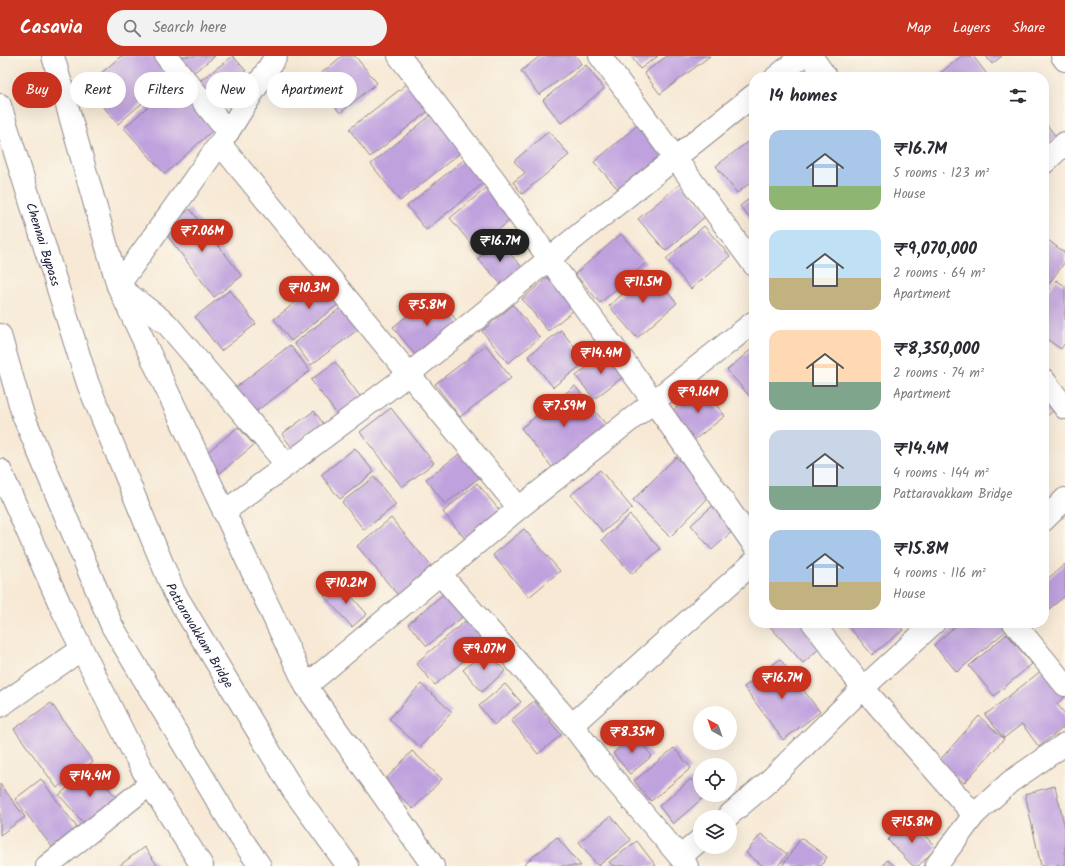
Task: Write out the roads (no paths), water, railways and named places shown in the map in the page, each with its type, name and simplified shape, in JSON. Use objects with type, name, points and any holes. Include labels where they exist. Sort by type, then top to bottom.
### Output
[{"type":"main road","points":[[53,56],[118,286],[224,512],[306,686],[433,866]]},
{"type":"main road","points":[[166,56],[224,138],[409,374],[519,508]]},
{"type":"main road","points":[[118,286],[224,138],[276,56]]},
{"type":"main road","points":[[399,56],[496,182],[549,259],[654,402],[749,538]]},
{"type":"main road","points":[[600,56],[749,258]]},
{"type":"main road","points":[[782,72],[802,56]]},
{"type":"main road","points":[[811,56],[822,72]]},
{"type":"main road","points":[[1062,56],[1065,60]]},
{"type":"main road","points":[[224,512],[409,374],[549,259],[749,99]]},
{"type":"main road","name":"Chennai Bypass","points":[[0,105],[88,384]]},
{"type":"main road","points":[[1049,158],[1065,143]]},
{"type":"main road","points":[[118,286],[167,324],[287,465]]},
{"type":"main road","points":[[306,686],[519,508],[749,326]]},
{"type":"main road","points":[[0,335],[24,415],[112,626],[232,825],[260,866]]},
{"type":"main road","name":"Pattaravakkam Bridge","points":[[88,384],[174,592],[293,790],[348,866]]},
{"type":"main road","points":[[1049,387],[1065,408]]},
{"type":"main road","points":[[0,470],[62,609],[150,784],[202,866]]},
{"type":"main road","points":[[1049,515],[1065,500]]},
{"type":"main road","points":[[572,724],[749,566]]},
{"type":"main road","points":[[440,574],[572,724],[611,776],[683,861],[693,849]]},
{"type":"main road","points":[[817,628],[863,688],[974,815]]},
{"type":"main road","points":[[735,810],[769,781],[863,688],[929,628]]},
{"type":"main road","points":[[1018,628],[1065,685]]},
{"type":"main road","points":[[0,706],[82,649]]},
{"type":"main road","points":[[936,866],[974,815],[1010,782],[1065,744]]},
{"type":"main road","points":[[46,866],[150,784]]}]
